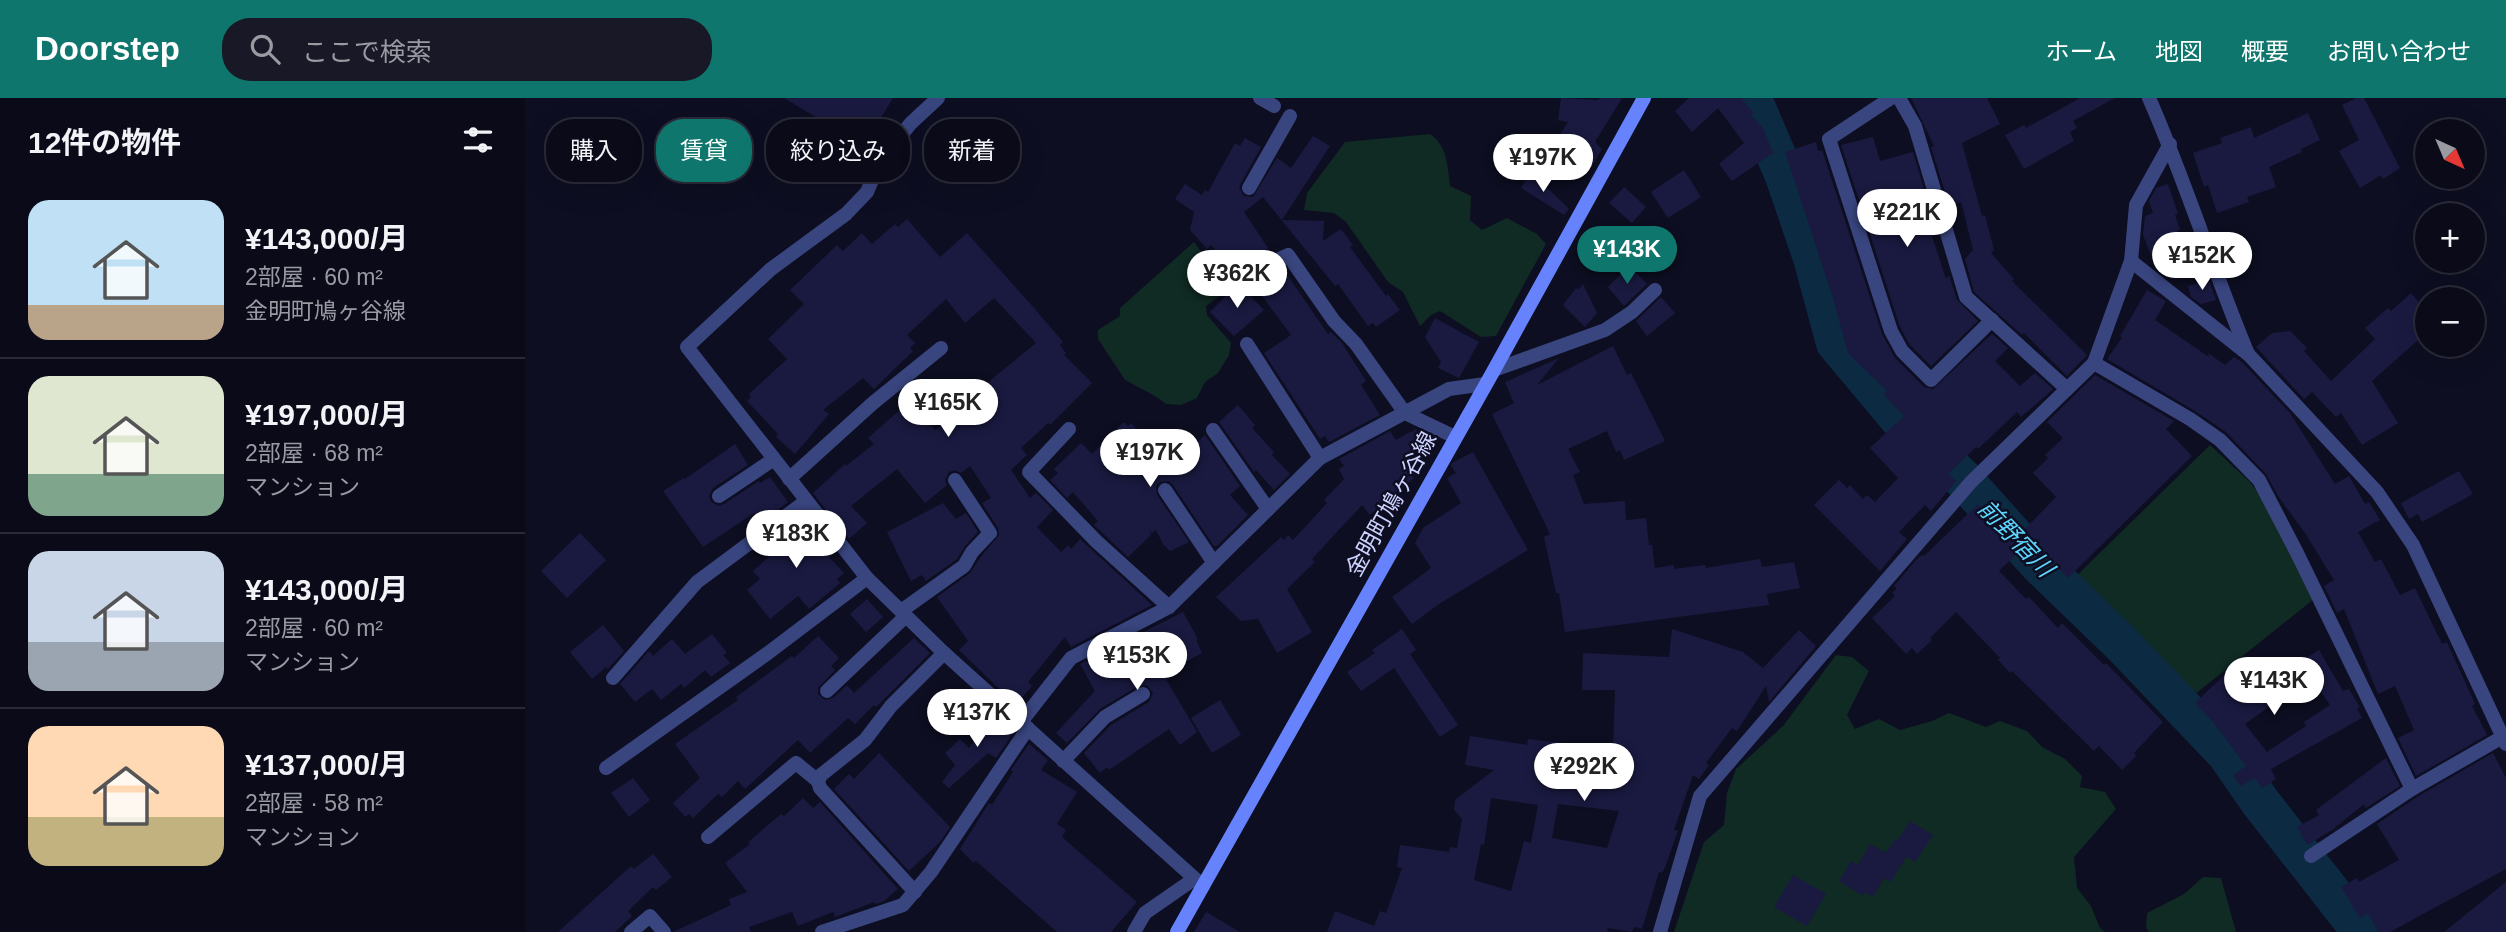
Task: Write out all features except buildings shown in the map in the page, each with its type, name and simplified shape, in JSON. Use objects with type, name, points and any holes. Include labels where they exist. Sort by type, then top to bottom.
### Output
[{"type":"main road","name":"金明町鳩ヶ谷線","points":[[1177,932],[1198,883],[1494,370],[1643,100]]},
{"type":"street","points":[[938,98],[911,123],[880,161],[867,192],[846,214],[771,269],[687,347],[866,578],[944,653],[1198,883],[1145,913],[1134,932]]},
{"type":"street","points":[[1260,98],[1274,106]]},
{"type":"street","points":[[1891,98],[1829,139],[1891,331],[1902,351],[1931,380],[1992,320]]},
{"type":"street","points":[[1899,98],[1915,126],[1966,297],[2067,389]]},
{"type":"street","points":[[2149,98],[2170,144],[2224,296],[2249,355]]},
{"type":"street","points":[[1249,188],[1290,116]]},
{"type":"street","points":[[1660,932],[1700,796],[1971,482],[2094,363],[2131,261],[2136,205],[2170,144]]},
{"type":"street","points":[[1265,266],[1288,255],[1334,321],[1356,344],[1405,412],[1455,437]]},
{"type":"street","points":[[2131,261],[2249,355],[2377,492],[2413,545],[2505,739],[2411,789],[2311,856]]},
{"type":"street","points":[[1494,370],[1605,330],[1632,312],[1655,290]]},
{"type":"street","points":[[1247,344],[1320,458]]},
{"type":"street","points":[[789,479],[873,403],[941,348]]},
{"type":"street","points":[[2094,363],[2190,419],[2220,440],[2259,480],[2411,789]]},
{"type":"street","points":[[822,932],[903,905],[931,872],[1024,725],[1070,659],[1169,607],[1320,458],[1449,389],[1485,384]]},
{"type":"street","points":[[1069,429],[1029,472],[1097,541],[1169,607]]},
{"type":"street","points":[[1213,430],[1268,509]]},
{"type":"street","points":[[719,496],[774,459]]},
{"type":"street","points":[[827,691],[903,613],[964,566],[972,552],[990,534],[955,480]]},
{"type":"street","points":[[1165,490],[1213,563]]},
{"type":"street","points":[[613,678],[697,582],[806,501]]},
{"type":"street","points":[[606,768],[768,653],[866,578]]},
{"type":"street","points":[[818,781],[821,775],[865,740],[891,706],[944,653]]},
{"type":"street","points":[[1063,761],[1105,717],[1143,694]]},
{"type":"street","points":[[708,837],[796,763],[818,781],[820,788],[915,891]]},
{"type":"street","points":[[631,932],[650,916],[664,932]]},
{"type":"green space","points":[[1430,134],[1443,150],[1450,186],[1471,196],[1470,220],[1482,230],[1507,218],[1537,234],[1546,244],[1496,336],[1481,337],[1440,311],[1431,315],[1420,326],[1403,292],[1388,282],[1346,222],[1334,213],[1304,210],[1307,193],[1345,142]]},
{"type":"green space","points":[[1194,242],[1203,254],[1210,252],[1233,279],[1230,288],[1206,306],[1207,315],[1231,343],[1229,355],[1218,373],[1205,382],[1197,398],[1181,405],[1166,404],[1125,380],[1098,339],[1098,330],[1120,316],[1120,308]]},
{"type":"green space","points":[[2210,445],[2249,481],[2264,500],[2314,599],[2181,703],[2063,589]]},
{"type":"green space","points":[[1836,655],[1852,657],[1869,671],[1847,715],[1855,729],[1879,719],[1900,730],[1949,713],[1986,727],[2000,721],[2027,731],[2042,747],[2065,759],[2082,776],[2080,787],[2105,792],[2116,809],[2074,857],[2077,888],[2091,906],[2100,928],[2105,932],[1674,932],[1704,842],[1724,825],[1727,793],[1736,769],[1783,726]]},
{"type":"green space","points":[[2203,877],[2221,878],[2236,932],[2149,932],[2146,928],[2147,913],[2184,894]]},
{"type":"waterway","name":"前野宿川","points":[[1748,98],[1755,106],[1785,176],[1813,258],[1836,343],[1904,424],[1962,478],[2039,564],[2123,645],[2227,754],[2261,803],[2362,932]]}]
